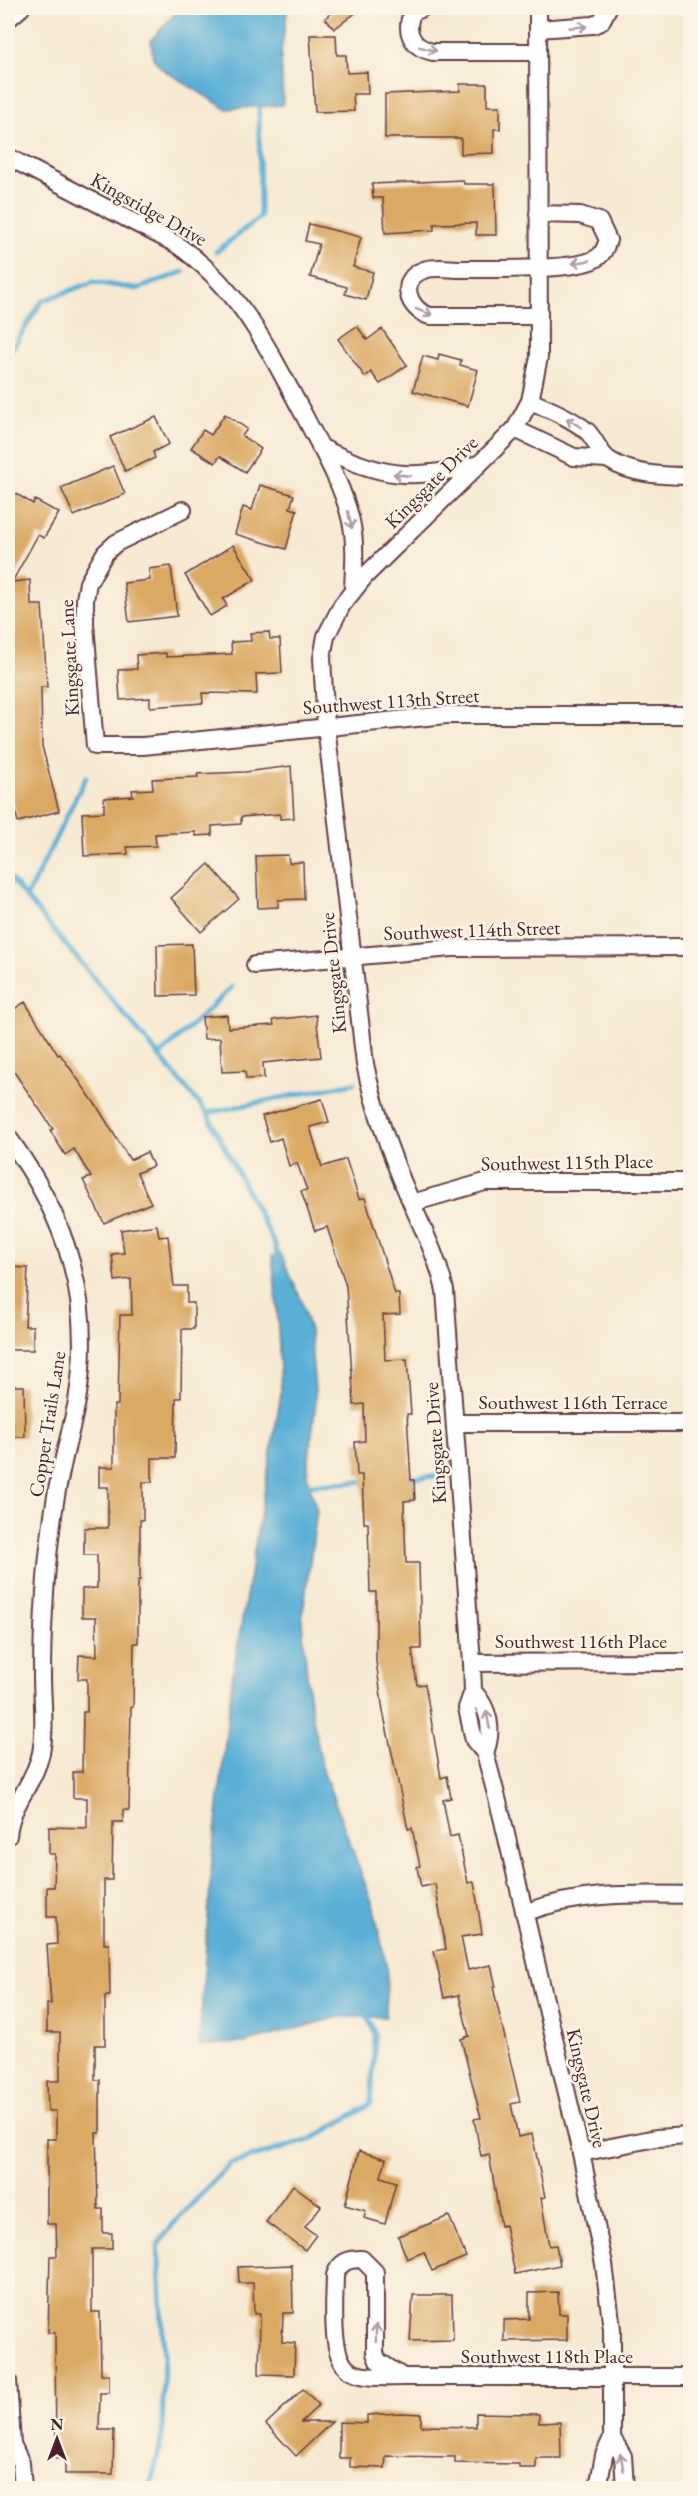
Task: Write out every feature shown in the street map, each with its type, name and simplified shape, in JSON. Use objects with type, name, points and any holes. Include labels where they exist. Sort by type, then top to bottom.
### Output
[{"type":"street","points":[[8,19],[21,8]]},
{"type":"street","points":[[422,8],[412,13],[409,28],[411,37],[421,49],[538,52]]},
{"type":"street","name":"Kingsgate Drive","points":[[538,8],[539,357],[530,400],[515,429],[353,589],[326,636],[322,658],[326,726],[359,1017],[373,1101],[435,1256],[445,1290],[473,1691],[485,1704],[491,1737],[485,1753],[581,2153],[610,2299],[612,2438],[604,2455],[598,2488]]},
{"type":"street","points":[[538,29],[593,25],[601,21],[608,8]]},
{"type":"street","name":"Kingsridge Drive","points":[[8,157],[151,231],[202,262],[230,290],[249,316],[320,447],[351,522],[355,556],[353,589]]},
{"type":"street","points":[[538,214],[591,217],[598,221],[608,240],[604,250],[597,258],[538,267],[425,269],[413,278],[408,294],[413,307],[420,313],[430,316],[538,316]]},
{"type":"street","points":[[530,400],[589,433],[607,459],[617,465],[651,474],[690,476]]},
{"type":"street","points":[[515,429],[574,457],[607,459]]},
{"type":"street","points":[[320,447],[364,467],[407,476],[442,474],[480,464]]},
{"type":"street","name":"Kingsgate Lane","points":[[96,746],[85,624],[85,599],[88,583],[105,553],[116,543],[183,510]]},
{"type":"street","name":"Southwest 113th Street","points":[[96,746],[143,746],[446,715],[690,715]]},
{"type":"street","name":"Southwest 114th Street","points":[[255,965],[452,948],[690,946]]},
{"type":"street","name":"Copper Trails Lane","points":[[8,1137],[42,1190],[70,1254],[76,1276],[82,1333],[77,1401],[59,1478],[48,1556],[43,1616],[43,1740],[36,1769],[13,1810],[8,1836]]},
{"type":"street","name":"Southwest 115th Place","points":[[412,1203],[485,1182],[690,1182]]},
{"type":"street","name":"Southwest 116th Terrace","points":[[455,1423],[690,1423]]},
{"type":"street","name":"Southwest 116th Place","points":[[472,1663],[690,1662]]},
{"type":"street","points":[[524,1914],[550,1904],[586,1896],[690,1895]]},
{"type":"street","points":[[581,2153],[656,2138],[690,2136]]},
{"type":"street","name":"Southwest 118th Place","points":[[403,2377],[378,2361],[375,2353],[375,2272],[362,2259],[344,2262],[335,2275],[336,2337],[342,2364],[351,2372],[403,2377],[690,2377]]},
{"type":"street","points":[[8,2382],[10,2448],[21,2463],[22,2488]]},
{"type":"street","name":"Kingsgate Drive","points":[[612,2438],[623,2456],[626,2488]]},
{"type":"water","points":[[180,8],[288,8],[281,52],[283,105],[226,109],[162,69],[153,58],[151,40]]},
{"type":"water","points":[[280,1253],[301,1299],[310,1331],[316,1402],[307,1475],[317,1511],[302,1620],[309,1696],[322,1767],[374,1908],[387,1968],[386,2017],[339,2017],[244,2043],[199,2045],[212,1860],[233,1672],[281,1394],[272,1256]]},
{"type":"building","points":[[338,8],[362,8],[334,29],[325,18]]},
{"type":"building","points":[[310,35],[336,35],[337,55],[346,55],[347,73],[367,72],[368,94],[353,94],[354,111],[315,112]]},
{"type":"building","points":[[460,84],[487,84],[487,106],[500,106],[500,129],[494,129],[494,153],[461,154],[461,138],[385,138],[385,94],[460,91]]},
{"type":"building","points":[[463,180],[464,184],[495,184],[496,235],[476,235],[476,223],[434,224],[434,230],[385,233],[383,198],[373,198],[372,184]]},
{"type":"building","points":[[309,224],[361,237],[353,267],[373,272],[366,300],[345,294],[347,287],[310,277],[319,244],[305,241]]},
{"type":"building","points":[[357,326],[367,340],[382,329],[407,365],[380,384],[371,372],[365,377],[338,339]]},
{"type":"building","points":[[439,354],[461,360],[460,365],[478,370],[468,406],[413,391],[423,356],[438,360]]},
{"type":"building","points":[[225,414],[247,429],[242,436],[261,449],[245,472],[220,456],[215,463],[191,448],[203,430],[211,435]]},
{"type":"building","points":[[156,417],[169,444],[153,452],[155,458],[125,471],[110,437]]},
{"type":"building","points":[[113,466],[125,494],[74,516],[61,488]]},
{"type":"building","points":[[260,485],[294,495],[290,508],[297,510],[286,549],[235,534],[243,507],[252,510]]},
{"type":"building","points":[[8,489],[33,504],[35,500],[59,513],[44,538],[38,535],[12,582],[30,580],[31,605],[42,605],[47,687],[41,687],[42,746],[59,811],[18,822],[8,783]]},
{"type":"building","points":[[233,545],[255,580],[223,599],[227,606],[210,616],[185,575]]},
{"type":"building","points":[[171,566],[177,616],[129,622],[124,583],[150,580],[149,569]]},
{"type":"building","points":[[269,632],[270,639],[280,639],[282,673],[256,674],[257,694],[202,693],[203,703],[150,707],[150,698],[120,700],[118,670],[137,669],[136,655],[166,653],[166,657],[232,654],[231,642],[251,641],[250,633]]},
{"type":"building","points":[[291,766],[294,818],[280,819],[280,814],[241,817],[241,824],[212,826],[212,835],[196,836],[196,832],[155,834],[156,846],[127,847],[128,854],[84,856],[82,813],[104,812],[104,798],[133,796],[132,790],[153,789],[152,779],[198,777],[197,774],[245,772]]},
{"type":"building","points":[[288,855],[289,863],[303,862],[304,899],[278,900],[278,907],[258,908],[256,856]]},
{"type":"building","points":[[209,864],[239,899],[201,932],[171,898]]},
{"type":"building","points":[[192,944],[194,995],[158,996],[157,945]]},
{"type":"building","points":[[25,1002],[58,1055],[60,1054],[98,1108],[130,1160],[147,1152],[153,1166],[137,1173],[151,1203],[104,1223],[83,1180],[91,1177],[74,1149],[65,1155],[50,1130],[53,1129],[8,1063],[8,1013]]},
{"type":"building","points":[[227,1015],[228,1028],[274,1025],[273,1020],[316,1015],[321,1057],[263,1063],[264,1078],[246,1079],[245,1071],[222,1072],[220,1038],[204,1039],[202,1017]]},
{"type":"building","points":[[322,1099],[329,1122],[310,1127],[322,1167],[346,1159],[359,1199],[365,1198],[395,1294],[399,1294],[400,1314],[383,1315],[385,1360],[407,1359],[411,1414],[407,1414],[411,1480],[414,1480],[415,1500],[404,1501],[406,1563],[419,1563],[421,1649],[412,1649],[417,1685],[425,1684],[441,1778],[447,1776],[451,1798],[443,1800],[450,1837],[458,1835],[468,1883],[474,1882],[482,1934],[461,1937],[468,1970],[491,1965],[496,1987],[493,1987],[520,2102],[511,2104],[518,2137],[532,2134],[545,2197],[541,2198],[549,2246],[556,2245],[560,2265],[515,2274],[505,2225],[501,2226],[489,2154],[481,2156],[474,2119],[481,2118],[461,2039],[469,2036],[459,1995],[444,1998],[434,1951],[446,1949],[435,1884],[421,1887],[417,1867],[420,1866],[412,1828],[408,1829],[383,1711],[376,1661],[376,1592],[370,1592],[368,1523],[364,1523],[362,1475],[357,1475],[355,1442],[365,1441],[364,1404],[354,1405],[346,1286],[327,1227],[315,1231],[301,1191],[307,1190],[297,1163],[289,1166],[281,1138],[270,1142],[262,1116]]},
{"type":"building","points":[[157,1225],[159,1237],[168,1236],[174,1286],[187,1286],[187,1303],[194,1303],[194,1329],[182,1329],[181,1398],[176,1398],[175,1458],[152,1458],[152,1482],[143,1482],[143,1520],[140,1520],[140,1580],[138,1580],[138,1643],[134,1643],[133,1707],[131,1707],[129,1810],[123,1810],[123,1822],[113,1822],[112,1880],[104,1880],[104,1944],[109,1944],[110,1996],[105,1996],[105,2045],[95,2045],[95,2080],[100,2080],[100,2133],[96,2133],[98,2209],[103,2209],[103,2233],[112,2233],[112,2249],[92,2249],[92,2312],[100,2312],[101,2375],[109,2375],[109,2393],[100,2393],[99,2430],[114,2430],[113,2474],[65,2474],[65,2458],[56,2458],[55,2333],[48,2333],[50,2256],[57,2256],[56,2224],[47,2224],[47,2139],[56,2139],[56,2111],[48,2111],[47,2081],[60,2081],[60,2032],[47,2032],[47,2004],[51,2004],[47,1945],[57,1944],[56,1917],[47,1917],[47,1887],[54,1887],[55,1854],[49,1854],[49,1827],[87,1828],[87,1798],[73,1798],[73,1772],[82,1772],[83,1712],[87,1712],[87,1679],[78,1679],[79,1655],[97,1656],[96,1617],[82,1617],[82,1589],[97,1588],[97,1555],[84,1555],[84,1528],[108,1528],[108,1487],[99,1487],[99,1467],[114,1467],[114,1405],[118,1405],[120,1315],[132,1315],[131,1279],[115,1281],[112,1254],[124,1253],[121,1230]]},
{"type":"building","points":[[8,1267],[28,1268],[25,1326],[33,1326],[33,1350],[8,1350]]},
{"type":"building","points":[[8,1386],[24,1386],[25,1437],[8,1437]]},
{"type":"building","points":[[359,2151],[386,2159],[381,2177],[396,2182],[385,2224],[364,2218],[366,2211],[345,2205]]},
{"type":"building","points":[[293,2185],[321,2206],[305,2227],[316,2235],[305,2250],[266,2222]]},
{"type":"building","points":[[449,2216],[466,2257],[432,2271],[424,2252],[407,2259],[398,2236]]},
{"type":"building","points":[[292,2265],[293,2313],[283,2313],[282,2342],[295,2343],[294,2375],[259,2374],[260,2314],[254,2314],[253,2283],[239,2283],[238,2267]]},
{"type":"building","points":[[558,2292],[559,2314],[567,2314],[567,2340],[504,2341],[504,2320],[529,2319],[529,2293]]},
{"type":"building","points":[[413,2295],[452,2295],[453,2340],[410,2341]]},
{"type":"building","points":[[303,2389],[319,2405],[301,2422],[332,2422],[296,2456],[266,2424]]},
{"type":"building","points":[[476,2413],[539,2414],[539,2423],[560,2422],[561,2458],[536,2458],[536,2468],[519,2468],[519,2464],[455,2463],[455,2457],[386,2456],[385,2468],[350,2467],[350,2458],[339,2458],[339,2422],[367,2423],[367,2415],[421,2414],[421,2426],[476,2427]]},
{"type":"waterway","points":[[216,252],[260,217],[259,103]]},
{"type":"waterway","points":[[8,355],[42,301],[93,282],[137,289],[183,272]]},
{"type":"waterway","points":[[26,898],[86,777]]},
{"type":"waterway","points":[[8,876],[207,1113],[275,1245],[278,1259]]},
{"type":"waterway","points":[[159,1056],[232,987]]},
{"type":"waterway","points":[[207,1113],[354,1083]]},
{"type":"waterway","points":[[406,1478],[456,1475]]},
{"type":"waterway","points":[[304,1485],[367,1481]]},
{"type":"waterway","points":[[150,2488],[162,2438],[164,2355],[158,2245],[173,2224],[230,2164],[312,2139],[371,2104],[375,2034],[366,2014]]}]
